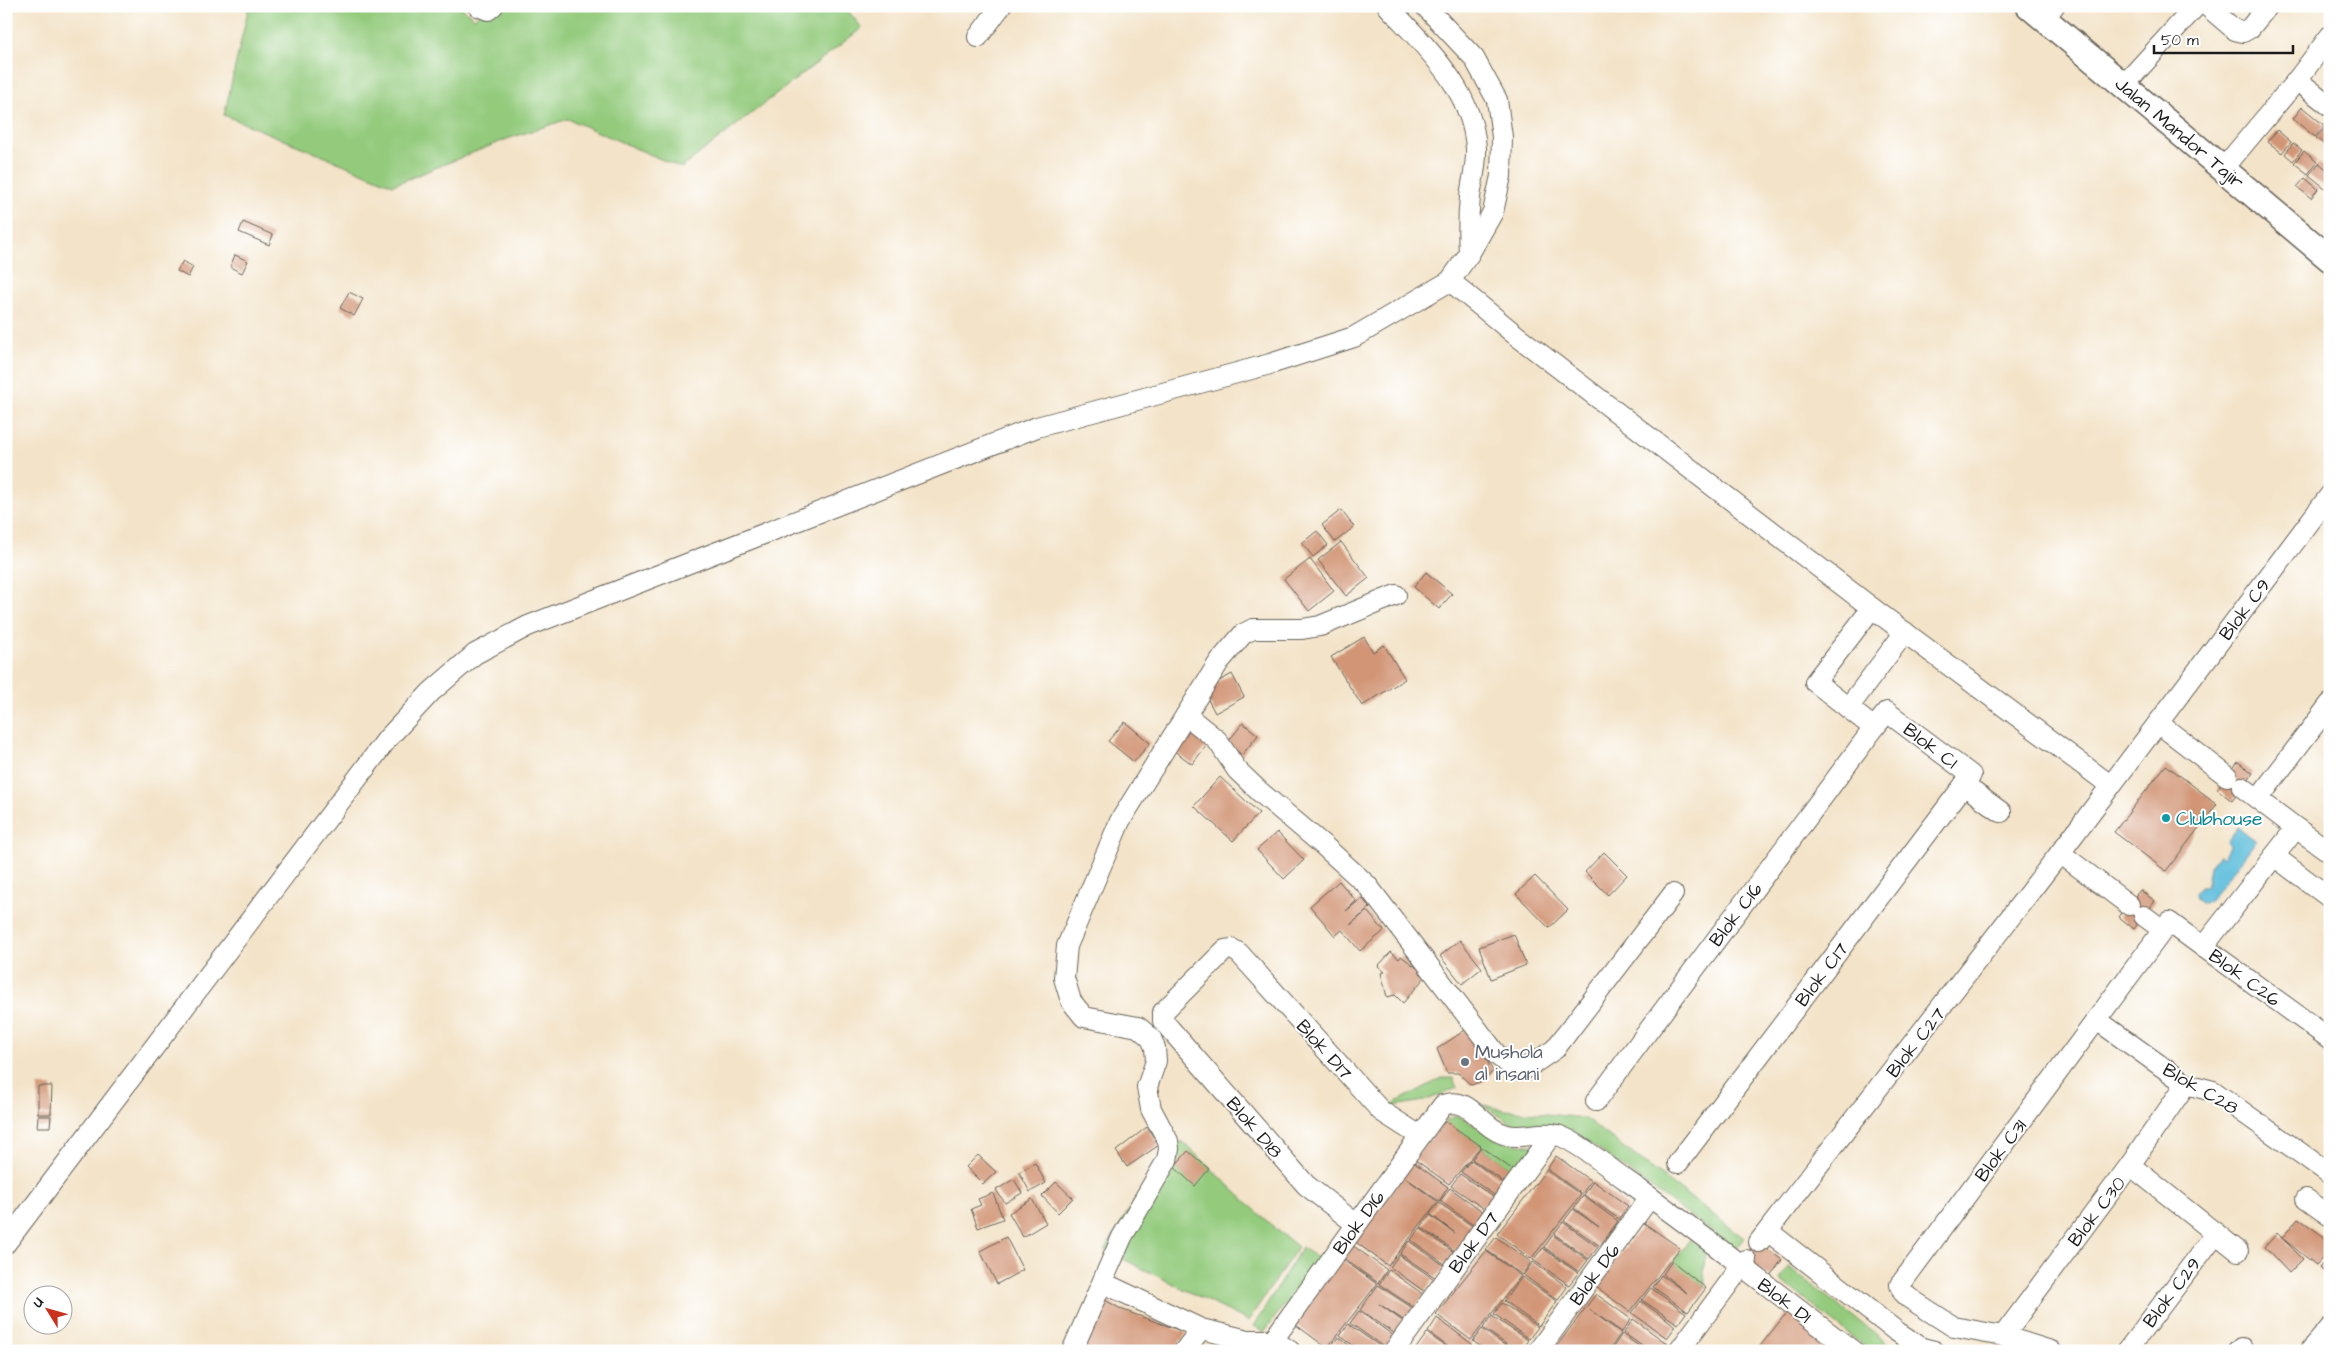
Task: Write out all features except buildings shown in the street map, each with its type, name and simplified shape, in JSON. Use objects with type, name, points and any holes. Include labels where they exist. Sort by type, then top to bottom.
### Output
[{"type":"street","points":[[478,6],[488,10],[493,6]]},
{"type":"street","points":[[978,37],[1001,6]]},
{"type":"street","points":[[1388,6],[1442,66],[1461,94],[1472,124],[1476,149],[1469,215],[1469,254]]},
{"type":"street","points":[[6,1244],[388,738],[431,692],[475,654],[528,626],[1037,427],[1270,364],[1354,337],[1450,281],[1469,254],[1493,212],[1501,176],[1502,137],[1497,100],[1474,58],[1425,6]]},
{"type":"street","points":[[2124,85],[2196,6]]},
{"type":"street","points":[[2207,6],[2235,30],[2243,32],[2250,28],[2268,6]]},
{"type":"street","name":"Jalan Mandor Tajir","points":[[2043,10],[2124,85],[2330,258]]},
{"type":"street","points":[[2223,169],[2297,80],[2330,36]]},
{"type":"street","points":[[2297,80],[2330,106]]},
{"type":"street","points":[[1450,281],[1525,342],[1872,608],[2110,785]]},
{"type":"street","name":"Blok C9","points":[[2110,785],[2330,495]]},
{"type":"street","points":[[1072,1351],[1122,1237],[1167,1160],[1169,1149],[1148,1099],[1146,1086],[1156,1061],[1155,1048],[1151,1038],[1138,1027],[1084,1017],[1071,1001],[1064,978],[1067,946],[1120,821],[1219,662],[1243,634],[1253,629],[1302,629],[1320,626],[1396,595]]},
{"type":"street","name":"Blok C1","points":[[1872,608],[1814,682],[1874,728],[1887,712],[1971,775],[1964,785],[2001,812]]},
{"type":"street","points":[[1848,708],[1905,632]]},
{"type":"street","points":[[2242,787],[2330,704]]},
{"type":"street","points":[[1186,715],[1217,740],[1237,770],[1260,792],[1367,885],[1484,1039],[1510,1065],[1527,1068],[1554,1049],[1673,894]]},
{"type":"street","points":[[2158,723],[2330,852]]},
{"type":"street","name":"Blok C16","points":[[1596,1101],[1874,728]]},
{"type":"street","name":"Blok C17","points":[[1678,1163],[1964,785]]},
{"type":"street","name":"Blok C27","points":[[1934,1351],[1922,1348],[1896,1331],[1764,1237],[2060,853],[2110,785]]},
{"type":"street","points":[[2203,947],[2296,828]]},
{"type":"street","points":[[2060,853],[2163,930]]},
{"type":"street","points":[[2274,856],[2327,891]]},
{"type":"street","name":"Blok C26","points":[[2163,930],[2169,922],[2330,1039]]},
{"type":"street","name":"Blok C31","points":[[2003,1336],[1954,1327],[1909,1298],[1903,1292],[1900,1285],[2163,930]]},
{"type":"street","name":"Blok D18","points":[[1239,953],[1232,949],[1226,950],[1163,1012],[1163,1020],[1306,1185],[1356,1224]]},
{"type":"street","name":"Blok D17","points":[[1239,953],[1381,1111],[1420,1136]]},
{"type":"street","name":"Blok C28","points":[[2097,1020],[2186,1084],[2213,1091],[2330,1174]]},
{"type":"street","name":"Blok C30","points":[[2003,1336],[2130,1165],[2186,1084]]},
{"type":"street","name":"Blok D16","points":[[1273,1340],[1443,1105],[1453,1101],[1465,1104],[1485,1124],[1508,1136],[1552,1134]]},
{"type":"street","name":"Blok D1","points":[[1552,1134],[1569,1140],[1744,1263],[1852,1351]]},
{"type":"street","name":"Blok D7","points":[[1394,1351],[1552,1134]]},
{"type":"street","points":[[2130,1165],[2238,1251]]},
{"type":"street","name":"Blok D6","points":[[1538,1351],[1650,1197]]},
{"type":"street","points":[[2306,1198],[2330,1216]]},
{"type":"street","name":"Blok C29","points":[[2127,1351],[2216,1233]]},
{"type":"street","points":[[1679,1351],[1744,1263]]},
{"type":"street","points":[[1112,1287],[1201,1329],[1248,1340],[1273,1340],[1290,1351]]},
{"type":"street","points":[[2310,1351],[2330,1328]]},
{"type":"street","points":[[1184,1351],[1201,1329]]},
{"type":"street","points":[[2003,1336],[2051,1351]]},
{"type":"green space","points":[[249,6],[459,6],[475,18],[484,6],[844,6],[862,28],[681,168],[568,119],[507,139],[393,185],[224,115]]},
{"type":"green space","points":[[1442,1078],[1453,1078],[1457,1088],[1424,1101],[1387,1107]]},
{"type":"green space","points":[[1480,1104],[1505,1110],[1585,1118],[1744,1238],[1735,1249],[1572,1130],[1513,1124]]},
{"type":"green space","points":[[1457,1115],[1500,1141],[1535,1146],[1516,1172],[1445,1121]]},
{"type":"green space","points":[[1182,1141],[1269,1223],[1298,1247],[1248,1321],[1105,1250],[1146,1181]]},
{"type":"green space","points":[[1690,1239],[1705,1251],[1704,1274],[1706,1288],[1672,1264]]},
{"type":"green space","points":[[1302,1247],[1319,1259],[1264,1332],[1254,1326]]},
{"type":"green space","points":[[1788,1267],[1898,1351],[1870,1351],[1780,1280]]},
{"type":"water","points":[[2238,827],[2256,841],[2209,902],[2202,904],[2196,899],[2195,893],[2200,887],[2205,887],[2207,884],[2210,866],[2219,855],[2223,858],[2230,845],[2227,842]]},
{"type":"place","name":"Clubhouse","points":[[2166,818]]},
{"type":"place","name":"Mushola al insani","points":[[1465,1062]]}]
